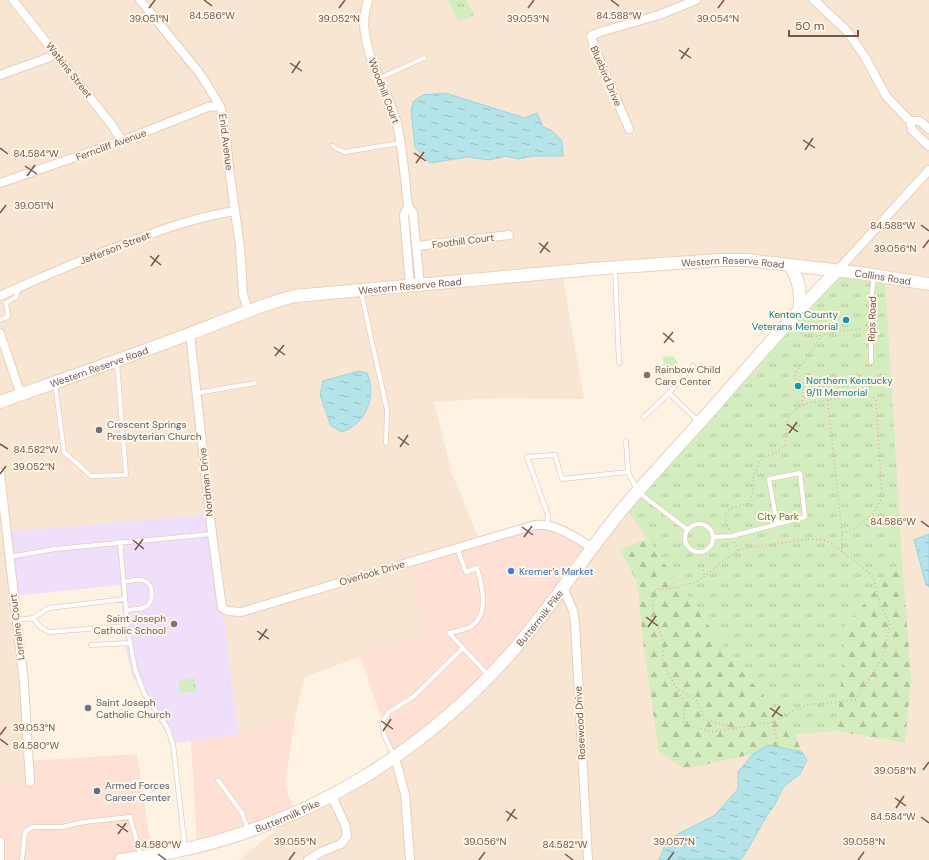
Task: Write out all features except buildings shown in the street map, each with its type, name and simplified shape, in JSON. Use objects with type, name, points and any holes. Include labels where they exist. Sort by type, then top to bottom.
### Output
[{"type":"main road","name":"Western Reserve Road","points":[[0,402],[190,334],[278,300],[295,296],[719,260],[747,260],[837,271]]},
{"type":"main road","points":[[791,266],[799,282],[800,309]]},
{"type":"main road","name":"Collins Road","points":[[837,271],[929,284]]},
{"type":"main road","name":"Buttermilk Pike","points":[[121,860],[212,843],[294,814],[347,788],[395,758],[453,712],[490,676],[533,627],[638,492],[800,309],[837,271]]},
{"type":"street","name":"Watkins Street","points":[[13,0],[111,124],[122,141]]},
{"type":"street","name":"Enid Avenue","points":[[140,0],[201,75],[220,106],[224,119],[240,247],[243,294],[248,311]]},
{"type":"street","name":"Woodhill Court","points":[[368,0],[365,12],[365,33],[370,55],[394,112],[398,127],[408,206],[413,213],[417,246],[415,285]]},
{"type":"street","name":"Bluebird Drive","points":[[629,129],[594,49],[591,36],[659,15],[696,0]]},
{"type":"street","points":[[814,0],[847,31],[865,57],[886,96],[910,121],[912,130],[929,146]]},
{"type":"street","points":[[0,74],[56,54]]},
{"type":"street","name":"Ferncliff Avenue","points":[[0,183],[122,141],[208,107],[220,106]]},
{"type":"street","points":[[910,121],[920,121],[929,129]]},
{"type":"street","name":"Buttermilk Pike","points":[[837,271],[929,170]]},
{"type":"street","name":"Woodhill Court","points":[[408,206],[404,215],[415,285]]},
{"type":"street","name":"Jefferson Street","points":[[0,296],[76,262],[140,238],[203,217],[235,211]]},
{"type":"street","name":"Foothill Court","points":[[417,246],[509,235]]},
{"type":"street","points":[[0,333],[21,395]]},
{"type":"street","name":"Nordman Drive","points":[[190,334],[212,534]]},
{"type":"street","name":"Lorraine Court","points":[[0,473],[24,684],[30,782]]},
{"type":"street","name":"Overlook Drive","points":[[212,534],[222,608],[236,612],[535,525],[547,526],[563,531],[593,548]]},
{"type":"street","name":"Rosewood Drive","points":[[563,587],[573,611],[575,624],[588,860]]},
{"type":"street","points":[[395,758],[405,794],[410,860]]},
{"type":"street","points":[[308,860],[321,852],[341,844],[347,836],[345,824],[331,795]]},
{"type":"lane","points":[[380,78],[424,58]]},
{"type":"lane","points":[[333,146],[345,152],[400,143]]},
{"type":"lane","points":[[615,268],[619,364]]},
{"type":"lane","name":"Rips Road","points":[[871,362],[871,301],[874,276]]},
{"type":"lane","points":[[0,320],[8,317],[6,303],[16,297],[18,288]]},
{"type":"lane","points":[[360,290],[387,410],[386,443]]},
{"type":"lane","points":[[55,382],[64,452],[90,476],[126,475],[117,360]]},
{"type":"lane","points":[[644,417],[694,366]]},
{"type":"lane","points":[[196,393],[256,383]]},
{"type":"lane","points":[[669,393],[700,422]]},
{"type":"lane","points":[[626,441],[628,472],[638,492],[688,530]]},
{"type":"lane","points":[[547,526],[548,515],[527,457],[555,455],[562,479],[628,472]]},
{"type":"lane","points":[[714,537],[732,536],[805,517],[800,473],[769,479],[778,524]]},
{"type":"lane","points":[[694,524],[703,524],[710,529],[714,537],[711,546],[701,552],[694,551],[686,544],[686,534],[694,524]]},
{"type":"lane","points":[[9,557],[120,542],[212,534]]},
{"type":"lane","points":[[120,542],[127,626],[135,669],[144,693],[167,727],[174,744],[185,849]]},
{"type":"lane","points":[[457,548],[466,572],[477,568],[483,602],[483,611],[473,626],[449,633],[490,676]]},
{"type":"lane","points":[[123,582],[144,580],[148,583],[152,593],[150,602],[145,607],[126,610]]},
{"type":"lane","points":[[16,620],[33,618],[49,608],[125,599]]},
{"type":"lane","points":[[33,618],[40,627],[49,632],[127,626]]},
{"type":"lane","points":[[91,646],[130,643]]},
{"type":"lane","points":[[395,758],[384,735],[382,722],[389,712],[413,697],[463,648]]},
{"type":"lane","points":[[218,780],[242,813],[248,831]]},
{"type":"lane","points":[[22,860],[26,832],[32,827],[62,827],[84,822],[130,817],[142,857]]},
{"type":"lane","points":[[0,839],[2,841],[2,860]]},
{"type":"path","points":[[801,333],[805,336],[813,337],[839,331],[862,329]]},
{"type":"path","points":[[802,390],[796,389],[795,384],[797,383],[794,377],[822,336]]},
{"type":"path","points":[[797,383],[799,381],[803,383],[802,405]]},
{"type":"path","points":[[826,384],[842,534],[842,552]]},
{"type":"path","points":[[738,551],[726,522],[727,512],[730,508],[749,503],[753,493],[753,477],[760,461],[767,456],[776,453],[785,445],[788,434],[786,423],[791,414],[798,407],[809,402],[866,394],[876,399],[882,497],[870,518],[857,527],[842,534]]},
{"type":"path","points":[[808,539],[829,542],[842,552],[858,563],[873,578],[880,604],[890,624],[882,659],[855,700],[807,705],[790,712],[773,722],[712,732],[684,724],[684,701],[663,665],[664,644],[653,611],[652,593],[659,588],[676,588],[699,581],[723,561],[741,549],[808,539]]},
{"type":"path","points":[[703,566],[704,577]]},
{"type":"path","points":[[675,685],[697,701],[704,719],[737,728]]},
{"type":"path","points":[[773,722],[778,747]]},
{"type":"shaded area","points":[[0,0],[929,0],[929,860],[239,860],[295,814],[395,758],[625,507],[837,271],[747,260],[562,272],[584,399],[498,398],[434,402],[452,474],[480,541],[425,632],[305,677],[295,717],[239,734],[221,601],[7,532],[30,782],[0,786]]},
{"type":"shaded area","name":"Saint Joseph Catholic School","points":[[210,514],[239,734],[170,744],[167,735],[132,675],[126,648],[120,585],[14,596],[6,532]]},
{"type":"shaded area","points":[[542,525],[593,548],[511,653],[395,758],[360,656],[425,632],[410,562]]},
{"type":"shaded area","points":[[295,717],[285,785],[295,814],[197,846],[191,741],[239,734]]},
{"type":"shaded area","points":[[137,754],[152,855],[121,860],[0,860],[0,786],[30,782],[29,761]]},
{"type":"green space","points":[[448,0],[467,0],[474,15],[458,22]]},
{"type":"green space","name":"City Park","points":[[837,271],[885,277],[902,559],[845,626],[837,731],[795,734],[732,658],[625,507]]},
{"type":"green space","points":[[673,356],[678,362],[669,372],[664,372],[663,357]]},
{"type":"green space","points":[[647,539],[732,658],[795,734],[802,752],[768,745],[753,754],[685,769],[659,752],[644,649],[637,582],[620,549]]},
{"type":"green space","points":[[902,559],[911,680],[905,743],[837,731],[845,626]]},
{"type":"green space","points":[[195,678],[196,691],[180,693],[179,680]]},
{"type":"water","points":[[445,93],[525,118],[537,113],[543,127],[551,130],[562,141],[563,156],[533,156],[518,159],[506,156],[489,160],[468,157],[430,163],[415,147],[411,111],[414,101],[423,95]]},
{"type":"water","points":[[359,371],[367,373],[371,386],[370,400],[361,419],[342,432],[331,426],[320,395],[323,381]]},
{"type":"water","points":[[929,534],[929,587],[926,585],[914,540]]},
{"type":"water","points":[[768,745],[802,752],[807,760],[800,774],[783,787],[774,806],[743,857],[740,860],[659,860],[667,840],[715,815],[738,789],[738,772],[753,754]]},
{"type":"place","name":"Kenton County Veterans Memorial","points":[[846,320]]},
{"type":"place","name":"Rainbow Child Care Center","points":[[647,375]]},
{"type":"place","name":"Northern Kentucky 9/11 Memorial","points":[[798,386]]},
{"type":"place","name":"Crescent Springs Presbyterian Church","points":[[99,430]]},
{"type":"place","name":"Kremer’s Market","points":[[511,571]]},
{"type":"place","name":"Saint Joseph Catholic School","points":[[174,624]]},
{"type":"place","name":"Saint Joseph Catholic Church","points":[[88,708]]},
{"type":"place","name":"Armed Forces Career Center","points":[[97,791]]}]
